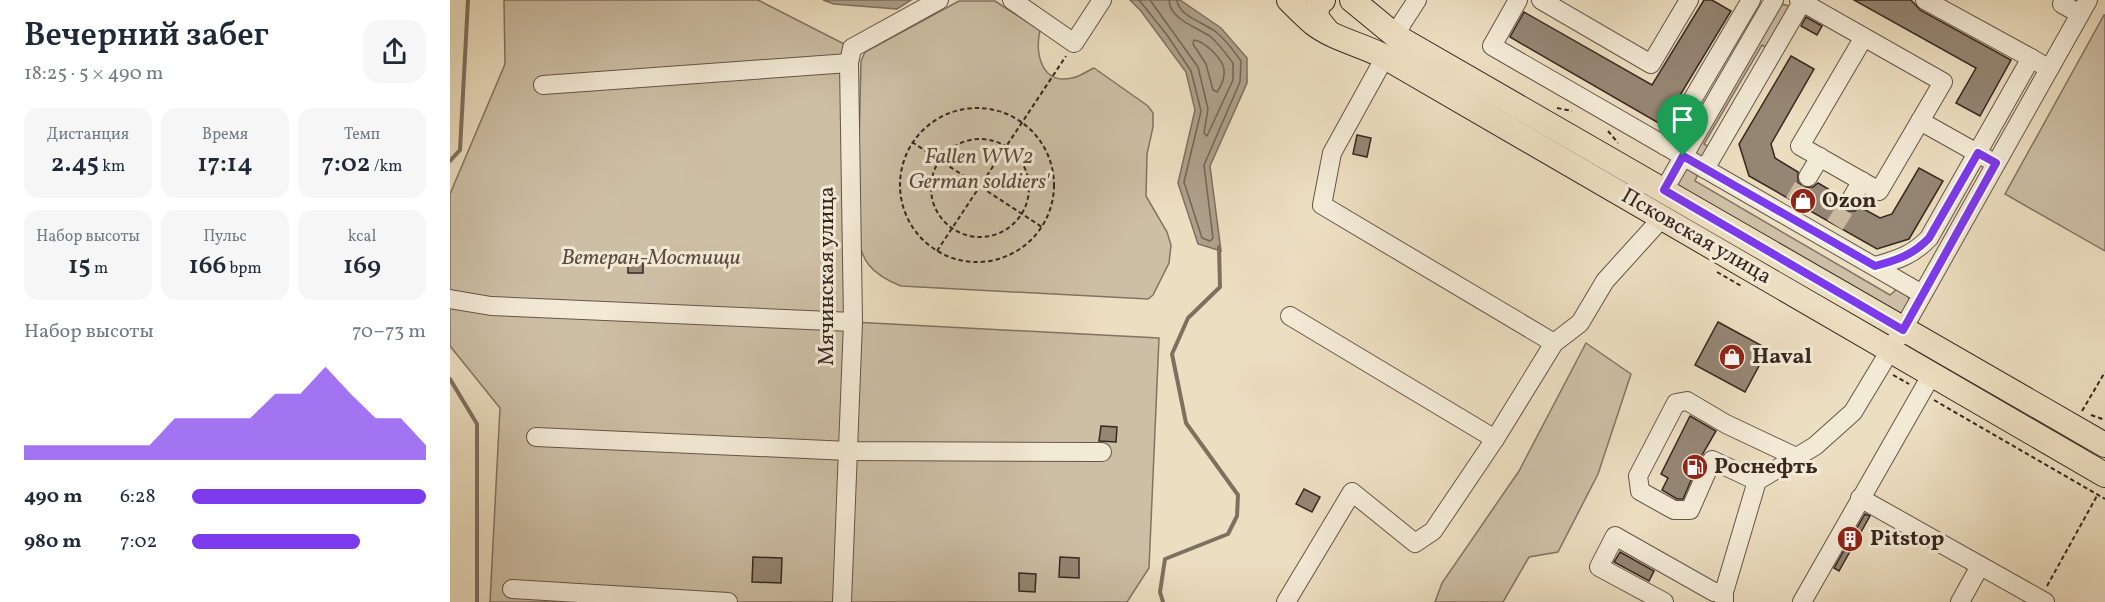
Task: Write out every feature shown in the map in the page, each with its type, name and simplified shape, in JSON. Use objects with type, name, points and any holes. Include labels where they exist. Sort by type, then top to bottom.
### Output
[{"type":"main road","name":"Псковская улица","points":[[1289,0],[1313,24],[1328,32],[1365,46],[1391,47],[1664,190],[1897,340],[1932,374],[2044,439],[2102,483]]},
{"type":"main road","points":[[1323,0],[1318,3],[1316,17],[1328,32]]},
{"type":"main road","name":"Псковская улица","points":[[1352,0],[1391,47],[1662,218],[2105,446]]},
{"type":"street","points":[[543,85],[849,63],[852,48],[939,0]]},
{"type":"street","points":[[1012,0],[1074,43],[1102,0]]},
{"type":"street","points":[[1417,0],[1402,23],[1332,153],[1322,205],[1554,344]]},
{"type":"street","points":[[1518,0],[1492,46],[1705,169],[1789,208],[1831,232],[1875,266],[1922,294]]},
{"type":"street","points":[[1541,0],[1652,64],[1689,0]]},
{"type":"street","points":[[1665,146],[1751,0]]},
{"type":"street","points":[[1664,190],[1774,0]]},
{"type":"street","points":[[1925,0],[2049,69]]},
{"type":"street","points":[[2093,0],[2105,6]]},
{"type":"street","points":[[1705,169],[1801,1],[1943,82],[1879,191],[1800,146],[1863,37]]},
{"type":"street","points":[[1664,602],[1599,567],[1615,536],[1724,597],[1757,481],[1815,446],[1853,412],[1897,340],[2084,7],[2060,1]]},
{"type":"street","points":[[1875,266],[1904,258],[1929,238],[2031,58]]},
{"type":"street","name":"Мячинская улица","points":[[842,602],[853,322],[849,63]]},
{"type":"street","points":[[1920,121],[1996,163]]},
{"type":"street","points":[[1808,177],[1820,157]]},
{"type":"street","points":[[1850,201],[1862,181]]},
{"type":"street","points":[[1286,602],[1352,492],[1415,543],[1433,531],[1495,439],[1554,344],[1580,323],[1605,281],[1662,218]]},
{"type":"street","points":[[450,299],[491,306],[853,322]]},
{"type":"street","points":[[1290,316],[1495,439]]},
{"type":"street","points":[[1802,602],[1932,374]]},
{"type":"street","points":[[1757,481],[1712,460],[1690,510],[1674,510],[1640,490],[1638,476],[1676,403],[1687,401],[1726,424],[1798,458]]},
{"type":"street","points":[[536,437],[849,451],[1102,452]]},
{"type":"street","points":[[1860,498],[2042,601]]},
{"type":"street","points":[[1959,602],[1980,566]]},
{"type":"street","points":[[512,589],[728,602]]},
{"type":"path","points":[[937,251],[1074,43]]},
{"type":"path","points":[[975,108],[999,111],[1022,122],[1038,138],[1050,159],[1054,182],[1051,205],[1042,227],[1026,244],[1006,257],[983,262],[959,260],[937,251],[918,235],[905,214],[900,190],[902,165],[912,142],[929,124],[951,112],[975,108]]},
{"type":"path","points":[[977,139],[992,141],[1005,147],[1017,157],[1025,170],[1028,184],[1027,200],[1022,214],[1008,228],[990,236],[970,236],[952,228],[941,218],[932,197],[933,174],[939,160],[962,142],[977,139]]},
{"type":"path","points":[[912,142],[1042,227]]},
{"type":"path","points":[[2080,414],[2105,372]]},
{"type":"path","points":[[2044,439],[2034,455],[2102,483]]},
{"type":"path","points":[[2102,483],[2105,496]]},
{"type":"path","points":[[2042,601],[2102,483]]},
{"type":"green space","name":"Ветеран-Мостищи","points":[[504,0],[758,0],[852,48],[853,322],[1159,338],[1149,568],[1127,602],[490,602],[500,408],[450,346],[450,194],[505,64]]},
{"type":"green space","name":"Fallen WW2 German soldiers'","points":[[959,1],[995,1],[1040,30],[1039,48],[1042,65],[1053,77],[1072,78],[1094,68],[1148,106],[1153,113],[1153,127],[1147,154],[1146,196],[1167,232],[1171,245],[1169,263],[1153,295],[1148,299],[901,286],[882,277],[864,258],[857,229],[861,61],[865,52]]},
{"type":"green space","points":[[1781,4],[1790,6],[1767,48],[1762,45],[1704,144],[1709,147],[1706,159],[1694,154]]},
{"type":"green space","points":[[2105,15],[2105,251],[2005,194]]},
{"type":"green space","points":[[1687,168],[1698,174],[1695,181],[1890,295],[1897,289],[1907,295],[1910,301],[1901,314],[1676,185]]},
{"type":"green space","points":[[1586,343],[1631,374],[1598,474],[1558,552],[1529,557],[1503,602],[1435,602],[1442,583],[1519,471]]},
{"type":"water","points":[[823,0],[911,0],[897,9],[834,4]]},
{"type":"water","points":[[1130,0],[1180,0],[1221,28],[1247,58],[1247,83],[1210,166],[1221,251],[1198,244],[1178,183],[1195,110],[1186,72],[1141,11]]},
{"type":"building","points":[[1704,0],[1712,0],[1731,11],[1662,125],[1510,37],[1524,12],[1652,85]]},
{"type":"building","points":[[1854,0],[1911,0],[1920,10],[2011,60],[1980,116],[1956,103],[1976,68]]},
{"type":"building","points":[[1806,17],[1822,26],[1817,35],[1801,26]]},
{"type":"building","points":[[1791,56],[1814,69],[1771,144],[1775,158],[1798,172],[1798,182],[1803,187],[1813,187],[1818,183],[1840,196],[1840,206],[1845,211],[1855,211],[1860,207],[1880,218],[1892,214],[1919,168],[1943,181],[1909,239],[1877,249],[1749,176],[1739,144]]},
{"type":"building","points":[[1357,135],[1371,138],[1367,157],[1353,154]]},
{"type":"building","points":[[628,259],[643,259],[643,273],[628,273]]},
{"type":"building","name":"Haval","points":[[1718,322],[1768,349],[1745,392],[1695,365]]},
{"type":"building","points":[[1690,416],[1716,431],[1702,455],[1683,499],[1677,499],[1662,490],[1668,478],[1661,474]]},
{"type":"building","points":[[1101,426],[1117,427],[1116,442],[1099,441]]},
{"type":"building","points":[[1304,489],[1320,497],[1312,512],[1296,504]]},
{"type":"building","points":[[1865,514],[1870,516],[1839,571],[1834,568]]},
{"type":"building","points":[[1620,552],[1654,571],[1649,581],[1614,562]]},
{"type":"building","points":[[753,557],[782,558],[781,583],[752,582]]},
{"type":"building","points":[[1060,557],[1079,558],[1079,578],[1059,577]]},
{"type":"building","points":[[1019,573],[1036,574],[1035,592],[1019,591]]},
{"type":"waterway","points":[[450,161],[460,150],[468,0]]},
{"type":"waterway","points":[[1163,602],[1160,592],[1165,559],[1228,534],[1237,516],[1238,495],[1186,423],[1172,354],[1188,318],[1220,287],[1219,247]]},
{"type":"waterway","points":[[450,379],[477,424],[477,602]]},
{"type":"tunnel","points":[[1794,202],[1808,177]]},
{"type":"tunnel","points":[[1835,225],[1850,201]]},
{"type":"place","name":"Ozon","points":[[1803,201]]},
{"type":"place","name":"Haval","points":[[1732,357]]},
{"type":"place","name":"Роснефть","points":[[1695,467]]},
{"type":"place","name":"Pitstop","points":[[1850,539]]},
{"type":"route","points":[[1978,153],[1996,163],[1903,330],[1664,190],[1683,156],[1875,266],[1904,258],[1929,238],[1978,153]]}]
